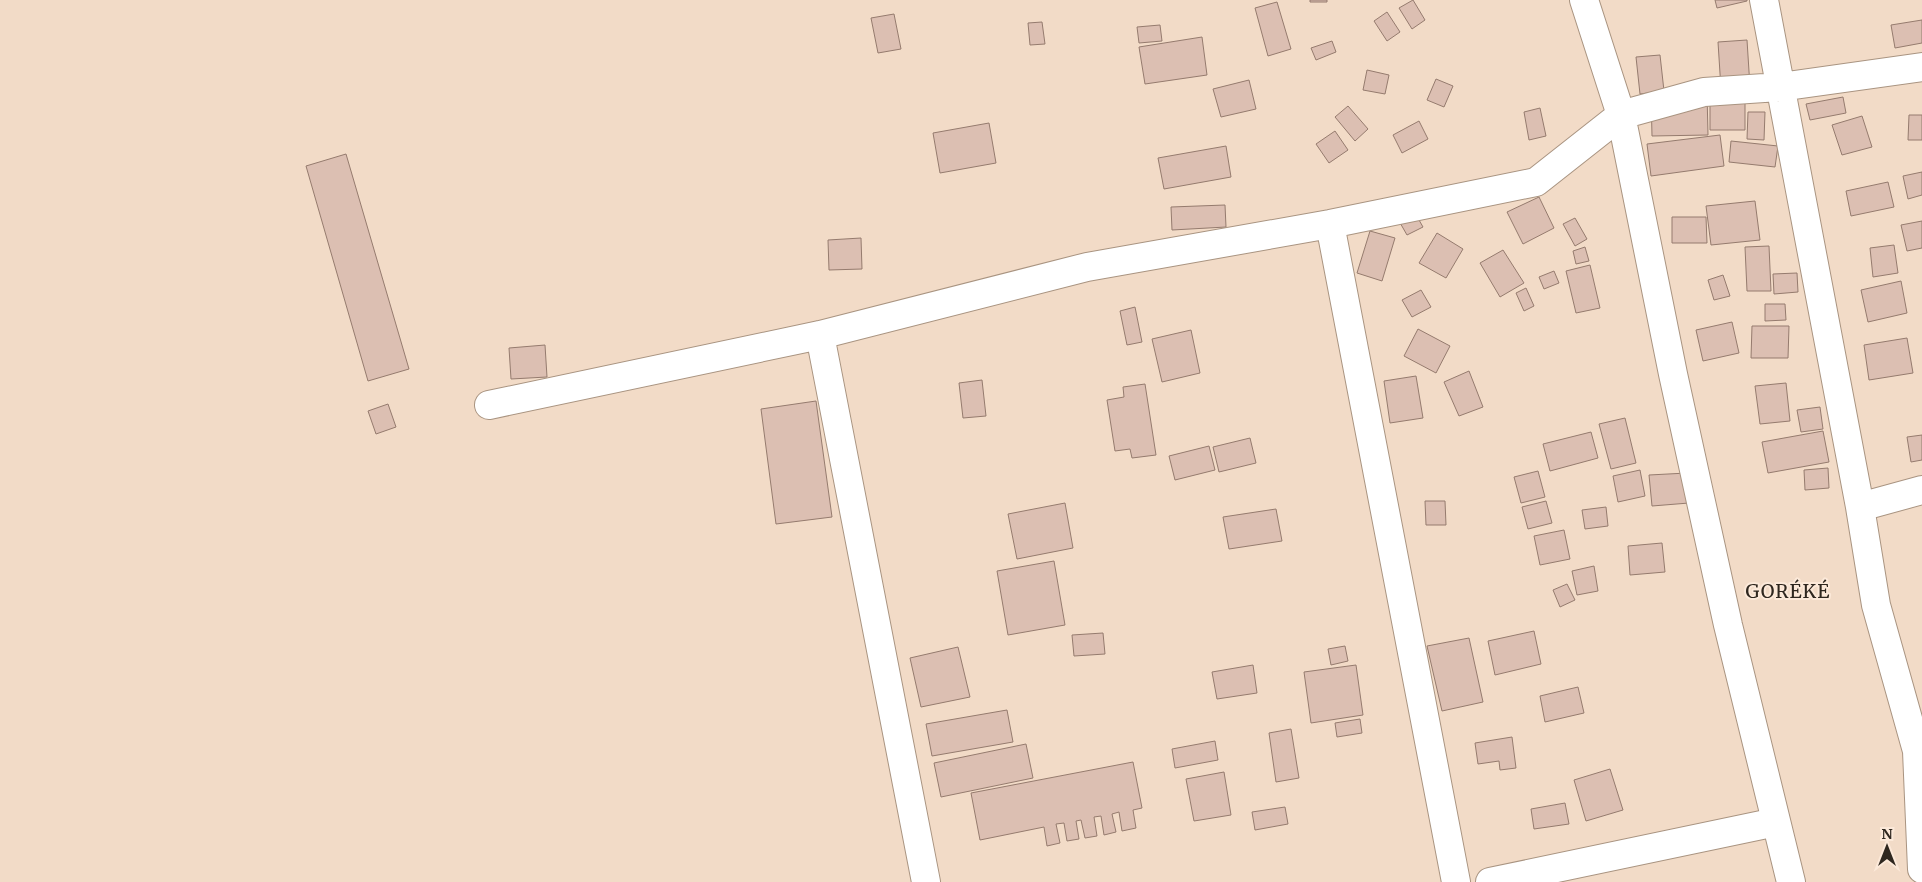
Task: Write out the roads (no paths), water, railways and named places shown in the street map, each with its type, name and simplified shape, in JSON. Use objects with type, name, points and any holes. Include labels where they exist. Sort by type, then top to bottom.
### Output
[{"type":"street","points":[[1584,0],[1621,115],[1673,374],[1728,625],[1791,882]]},
{"type":"street","points":[[1764,0],[1860,507],[1876,605],[1920,751],[1922,869]]},
{"type":"street","points":[[489,405],[820,334],[1087,267],[1330,224],[1536,182],[1621,115],[1704,92],[1780,87],[1922,67]]},
{"type":"street","points":[[1330,224],[1456,882]]},
{"type":"street","points":[[820,334],[926,882]]},
{"type":"street","points":[[1860,507],[1922,490]]},
{"type":"street","points":[[1490,882],[1776,822]]},
{"type":"district","name":"GORÉKÉ","points":[[1788,591]]}]
